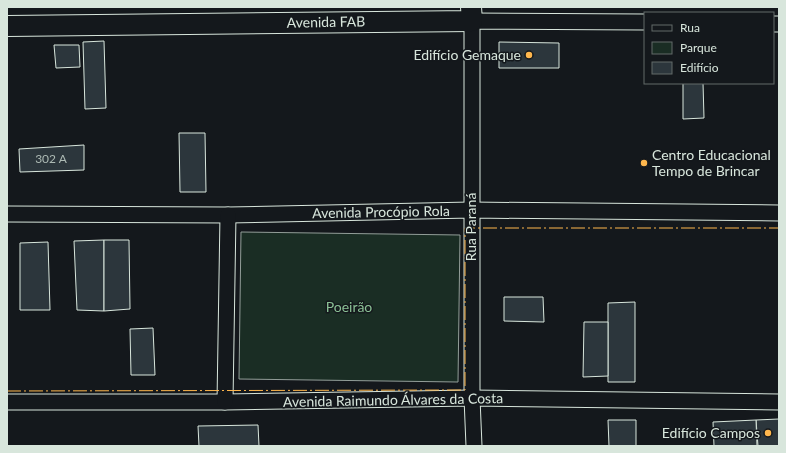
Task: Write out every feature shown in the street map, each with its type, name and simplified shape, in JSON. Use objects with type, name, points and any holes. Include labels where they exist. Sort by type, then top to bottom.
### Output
[{"type":"main road","name":"Avenida FAB","points":[[7,26],[472,14]]},
{"type":"street","name":"Avenida FAB","points":[[472,14],[644,22]]},
{"type":"street","name":"Rua Paraná","points":[[472,14],[471,210],[472,398],[474,446]]},
{"type":"street","name":"Avenida Procópio Rola","points":[[7,214],[228,215],[471,210],[779,212]]},
{"type":"street","points":[[225,402],[228,215]]},
{"type":"street","name":"Avenida Raimundo Álvares da Costa","points":[[7,402],[225,402],[472,398],[779,402]]},
{"type":"green space","name":"Poeirão","points":[[241,232],[460,235],[458,382],[239,379]]},
{"type":"building","points":[[104,41],[106,108],[85,109],[83,42]]},
{"type":"building","name":"Edifício Gemaque","points":[[499,42],[559,43],[559,68],[499,68]]},
{"type":"building","points":[[54,45],[79,45],[80,67],[56,68]]},
{"type":"building","points":[[683,84],[703,84],[704,118],[683,119]]},
{"type":"building","points":[[179,133],[205,133],[206,192],[180,192]]},
{"type":"building","points":[[84,145],[84,170],[20,172],[19,149]]},
{"type":"building","points":[[104,240],[104,311],[77,310],[74,241]]},
{"type":"building","points":[[104,240],[129,240],[130,309],[104,311]]},
{"type":"building","points":[[48,242],[50,310],[20,310],[20,243]]},
{"type":"building","points":[[504,297],[543,297],[544,322],[504,321]]},
{"type":"building","points":[[635,302],[635,382],[608,382],[608,303]]},
{"type":"building","points":[[584,322],[608,322],[608,376],[583,377]]},
{"type":"building","points":[[153,328],[155,375],[131,375],[130,329]]},
{"type":"building","name":"Edifício Campos","points":[[779,419],[779,446],[758,446],[756,420]]},
{"type":"building","points":[[608,420],[636,420],[636,446],[609,446]]},
{"type":"building","points":[[756,420],[757,446],[714,446],[713,422]]},
{"type":"building","points":[[258,425],[259,446],[199,446],[198,426]]},
{"type":"power","points":[[7,391],[465,390],[465,228],[779,228]]},
{"type":"place","name":"Edifício Gemaque","points":[[529,55]]},
{"type":"place","name":"Centro Educacional Tempo de Brincar","points":[[644,163]]},
{"type":"place","name":"Edifício Campos","points":[[768,433]]}]
